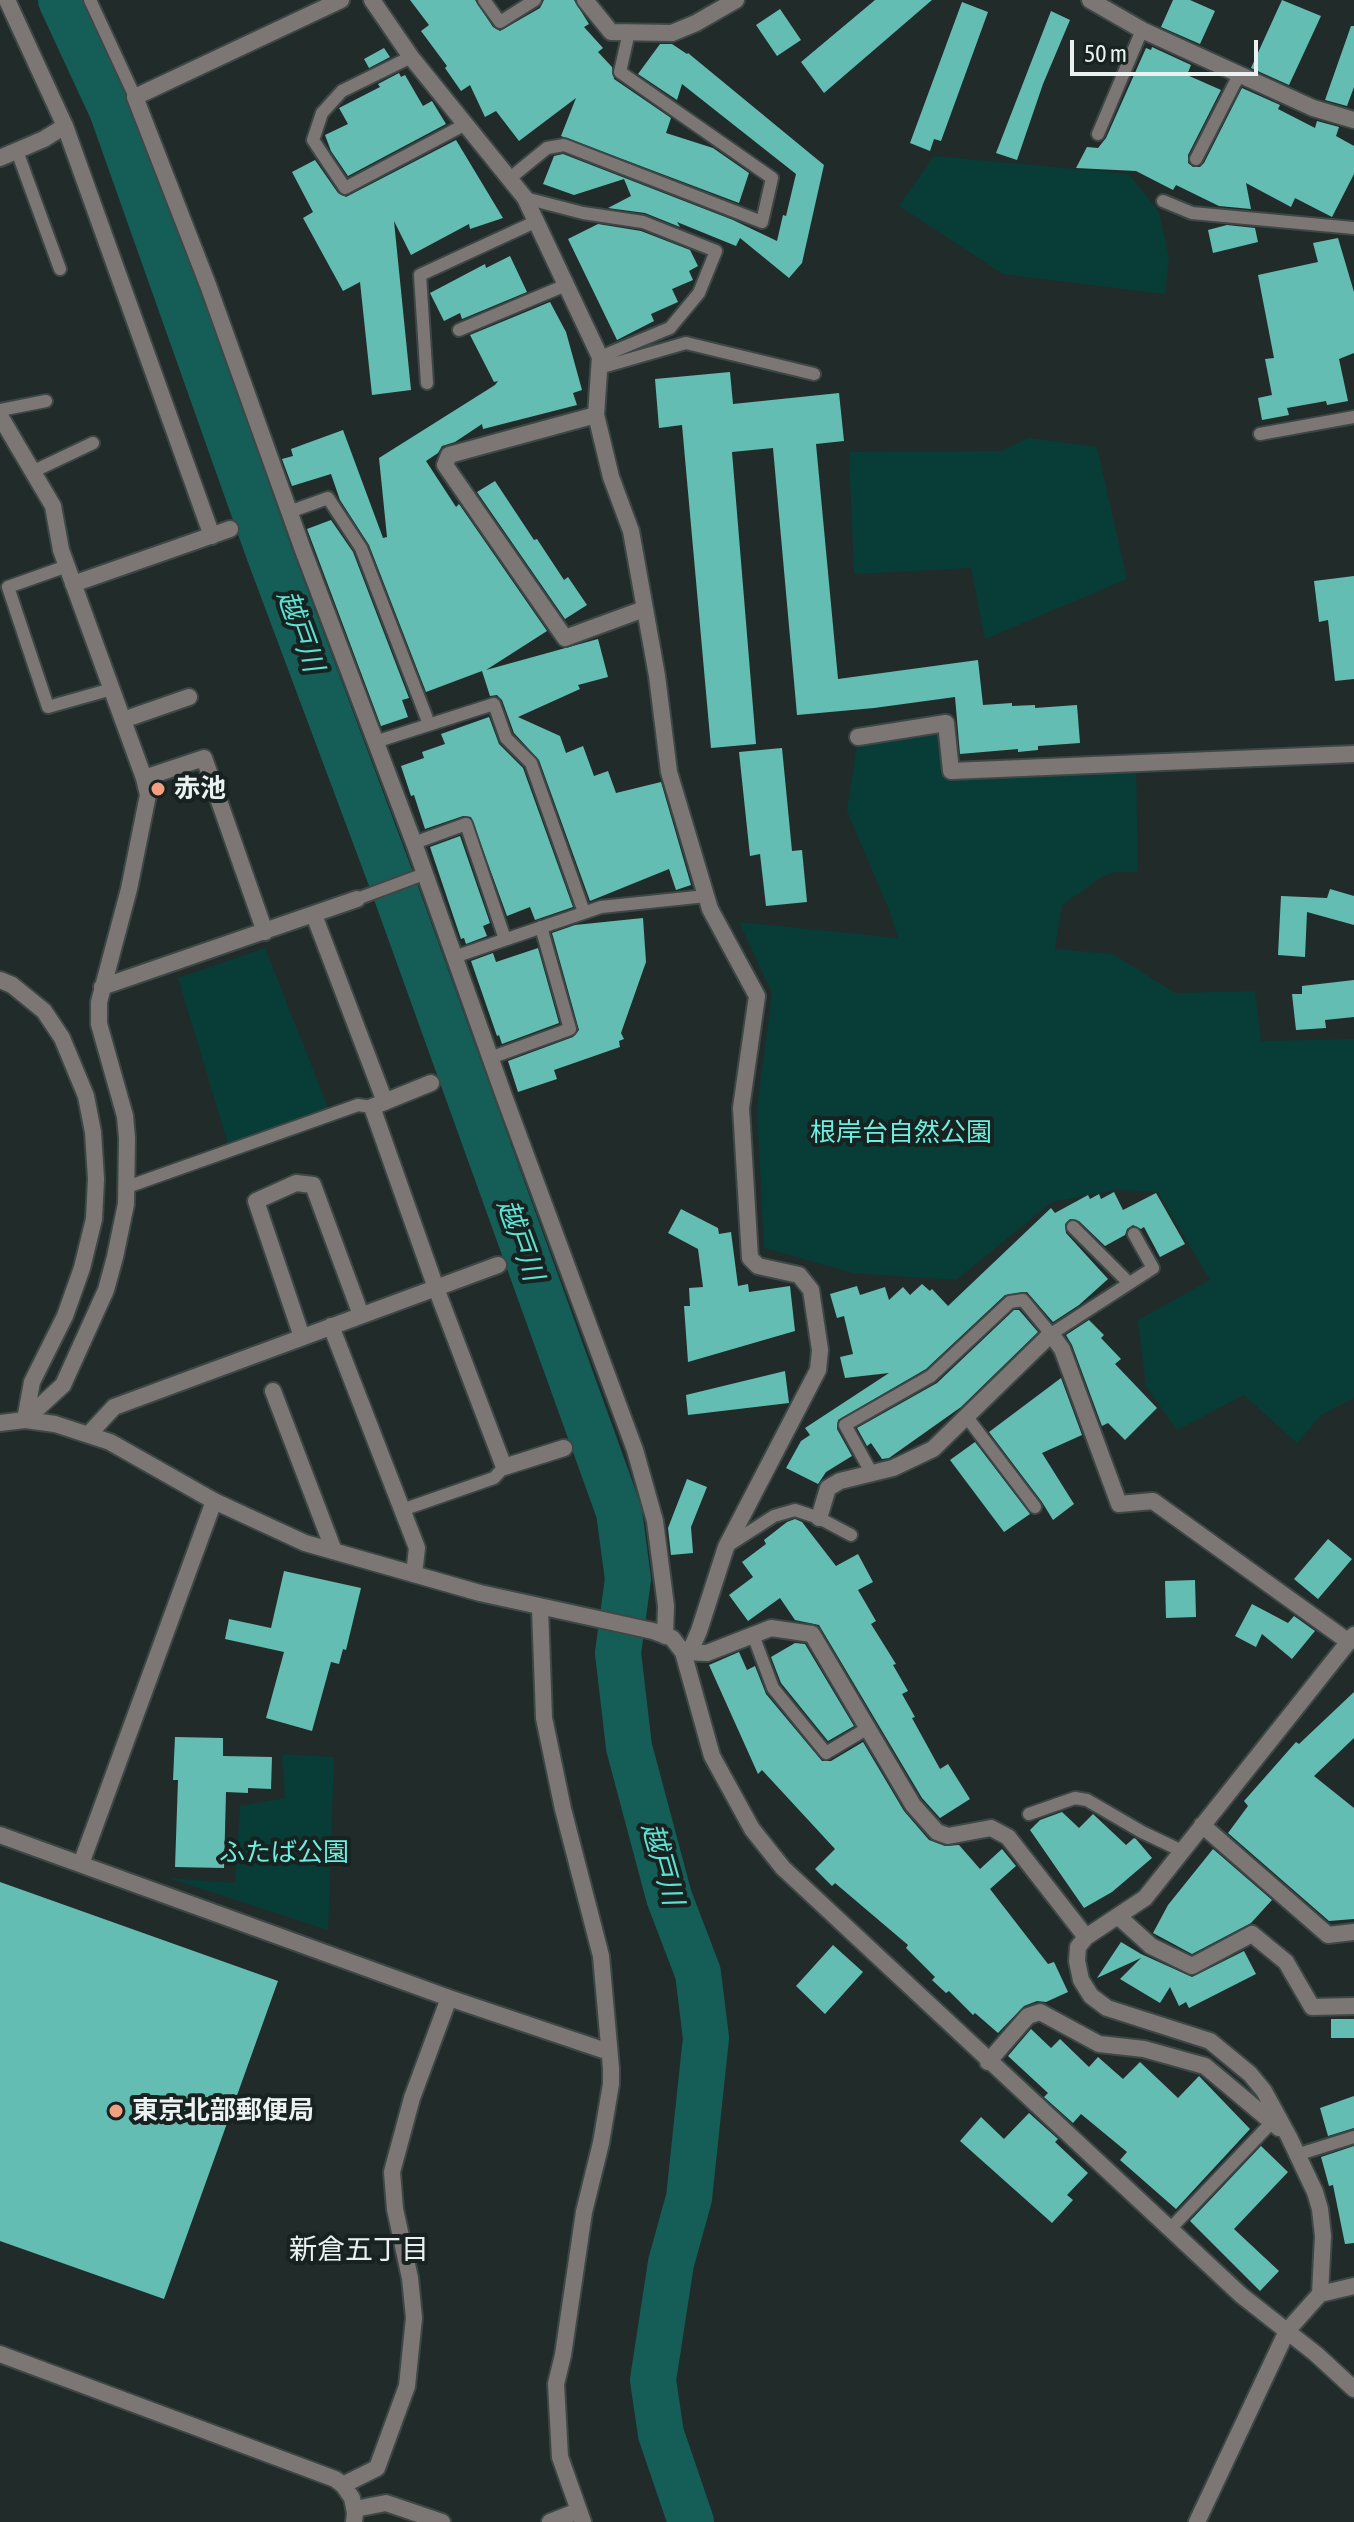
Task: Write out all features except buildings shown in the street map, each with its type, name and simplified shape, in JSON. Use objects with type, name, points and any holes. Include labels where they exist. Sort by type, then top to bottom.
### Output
[{"type":"street","points":[[7,0],[65,126],[212,536]]},
{"type":"street","points":[[341,0],[135,97],[208,285],[289,512],[414,843],[420,876],[454,957],[635,1450],[655,1521],[666,1606],[659,1633]]},
{"type":"street","points":[[372,0],[411,57],[525,198],[599,362],[596,415],[611,477],[631,531],[657,676],[669,772],[710,909],[757,996],[741,1108],[750,1258],[758,1266],[799,1275],[811,1290],[820,1350],[818,1370],[726,1547],[699,1631],[692,1647],[683,1652]]},
{"type":"street","points":[[585,0],[611,32],[672,33],[736,0]]},
{"type":"street","points":[[1090,0],[1142,30],[1239,75],[1313,108],[1354,120]]},
{"type":"street","points":[[0,158],[65,126]]},
{"type":"street","points":[[0,413],[53,506],[61,550],[148,795],[129,889],[102,987],[99,1024],[125,1116],[127,1187],[115,1257],[106,1290],[63,1385],[25,1420]]},
{"type":"street","points":[[596,415],[449,455],[445,465],[565,638],[644,609]]},
{"type":"street","points":[[73,584],[230,529]]},
{"type":"street","points":[[123,720],[189,697]]},
{"type":"street","points":[[858,737],[946,723],[951,771],[1354,754]]},
{"type":"street","points":[[144,778],[204,758],[265,932]]},
{"type":"street","points":[[102,987],[357,899]]},
{"type":"street","points":[[314,915],[436,1288],[504,1467],[564,1448]]},
{"type":"street","points":[[0,980],[12,985],[44,1011],[62,1038],[86,1096],[93,1132],[96,1179],[94,1219],[82,1268],[65,1316],[32,1382],[25,1420]]},
{"type":"street","points":[[378,1104],[431,1083]]},
{"type":"street","points":[[302,1337],[256,1201],[296,1183],[313,1185],[361,1315]]},
{"type":"street","points":[[89,1434],[114,1407],[498,1265]]},
{"type":"street","points":[[331,1326],[417,1548],[414,1574]]},
{"type":"street","points":[[819,1518],[828,1488],[840,1481],[893,1468],[933,1449],[1051,1334],[1062,1349],[1119,1504],[1153,1501],[1351,1639],[1145,1898],[1086,1937],[1078,1947],[1077,1961],[1081,1980],[1091,1996],[1107,2008],[1210,2041],[1250,2074],[1264,2091],[1289,2137],[1320,2209],[1323,2236],[1320,2294]]},
{"type":"street","points":[[273,1391],[334,1551]]},
{"type":"street","points":[[0,1423],[25,1420],[55,1424],[110,1442],[214,1501],[305,1543],[540,1608],[672,1638],[683,1652],[712,1756],[761,1842],[810,1895],[988,2062],[1241,2295],[1354,2389]]},
{"type":"street","points":[[81,1864],[214,1501]]},
{"type":"street","points":[[540,1608],[544,1718],[563,1809],[601,1956],[611,2084],[584,2212],[556,2384],[560,2457],[581,2516],[550,2522]]},
{"type":"street","points":[[683,1652],[707,1653],[771,1628],[812,1634],[913,1805],[937,1832],[948,1836],[991,1828],[1008,1837],[1086,1937]]},
{"type":"street","points":[[1202,1825],[1328,1935],[1354,1932]]},
{"type":"street","points":[[0,1835],[449,1998],[609,2052]]},
{"type":"street","points":[[1119,1917],[1151,1946],[1192,1966],[1252,1934],[1286,1962],[1312,2007],[1354,2006]]},
{"type":"street","points":[[343,2485],[377,2468],[407,2386],[414,2318],[410,2278],[395,2209],[392,2172],[412,2098],[449,1998]]},
{"type":"street","points":[[988,2062],[1028,2016],[1040,2012],[1099,2044],[1144,2049],[1205,2066],[1289,2137]]},
{"type":"street","points":[[1197,2522],[1287,2331],[1320,2294],[1354,2286]]},
{"type":"street","points":[[0,2354],[328,2476],[343,2485],[354,2516],[386,2503],[442,2522]]},
{"type":"lane","points":[[90,0],[135,97]]},
{"type":"lane","points":[[484,0],[500,22],[535,0]]},
{"type":"lane","points":[[1098,134],[1142,30]]},
{"type":"lane","points":[[509,179],[547,148],[564,145],[762,222],[772,178],[620,72],[629,32]]},
{"type":"lane","points":[[411,57],[342,91],[322,113],[313,140],[345,188],[464,125]]},
{"type":"lane","points":[[1196,159],[1239,75]]},
{"type":"lane","points":[[17,151],[60,269]]},
{"type":"lane","points":[[525,198],[583,213],[643,222],[716,251],[699,293],[670,328],[599,362]]},
{"type":"lane","points":[[1163,201],[1192,213],[1354,228]]},
{"type":"lane","points":[[427,383],[420,275],[537,221]]},
{"type":"lane","points":[[459,330],[566,285]]},
{"type":"lane","points":[[599,362],[686,343],[814,374]]},
{"type":"lane","points":[[0,413],[46,401]]},
{"type":"lane","points":[[1260,434],[1354,417]]},
{"type":"lane","points":[[34,471],[93,443]]},
{"type":"lane","points":[[289,512],[328,498],[361,548],[429,724]]},
{"type":"lane","points":[[67,566],[8,587],[48,707],[112,689]]},
{"type":"lane","points":[[375,742],[494,704],[506,738],[531,763],[584,912]]},
{"type":"lane","points":[[414,843],[466,824],[505,939]]},
{"type":"lane","points":[[357,899],[420,876]]},
{"type":"lane","points":[[454,957],[601,907],[706,896]]},
{"type":"lane","points":[[490,1058],[570,1029],[541,927]]},
{"type":"lane","points":[[127,1187],[358,1105],[378,1104]]},
{"type":"lane","points":[[1073,1227],[1128,1282]]},
{"type":"lane","points":[[871,1472],[845,1425],[931,1376],[1010,1302],[1023,1300],[1051,1334],[1153,1268],[1134,1234]]},
{"type":"lane","points":[[966,1416],[1035,1507]]},
{"type":"lane","points":[[402,1510],[494,1478],[504,1467]]},
{"type":"lane","points":[[726,1547],[774,1516],[795,1510],[819,1518],[851,1535]]},
{"type":"lane","points":[[753,1635],[773,1688],[826,1753],[868,1728]]},
{"type":"lane","points":[[1029,1814],[1075,1798],[1087,1800],[1182,1851]]},
{"type":"lane","points":[[1171,2228],[1272,2122]]},
{"type":"lane","points":[[1296,2155],[1354,2137]]},
{"type":"green space","points":[[934,156],[1129,174],[1159,212],[1169,257],[1165,294],[1003,274],[899,206]]},
{"type":"green space","points":[[1028,438],[1097,447],[1127,579],[985,639],[971,568],[854,574],[849,452],[1002,451]]},
{"type":"green space","name":"根岸台自然公園","points":[[946,723],[951,770],[1136,762],[1138,872],[1115,872],[1103,876],[1062,905],[1055,949],[1113,954],[1175,993],[1255,991],[1261,1041],[1354,1039],[1354,1398],[1321,1415],[1297,1443],[1244,1395],[1177,1430],[1146,1386],[1138,1320],[1210,1280],[1158,1192],[1116,1190],[1052,1202],[956,1280],[853,1273],[764,1248],[757,1108],[772,993],[739,922],[898,938],[847,811],[858,737]]},
{"type":"green space","points":[[265,948],[329,1110],[228,1144],[178,978]]},
{"type":"green space","name":"ふたば公園","points":[[282,1754],[334,1757],[328,1930],[168,1878],[235,1883],[240,1806],[285,1798]]},
{"type":"waterway","name":"越戸川","points":[[61,0],[112,110],[268,550],[391,879],[619,1512],[628,1579],[618,1653],[629,1747],[669,1897],[698,1973],[706,2038],[689,2198],[671,2263],[653,2380],[661,2434],[691,2522]]},
{"type":"place","name":"赤池","points":[[158,789]]},
{"type":"place","name":"東京北部郵便局","points":[[116,2111]]},
{"type":"district","name":"新倉五丁目","points":[[359,2250]]}]
